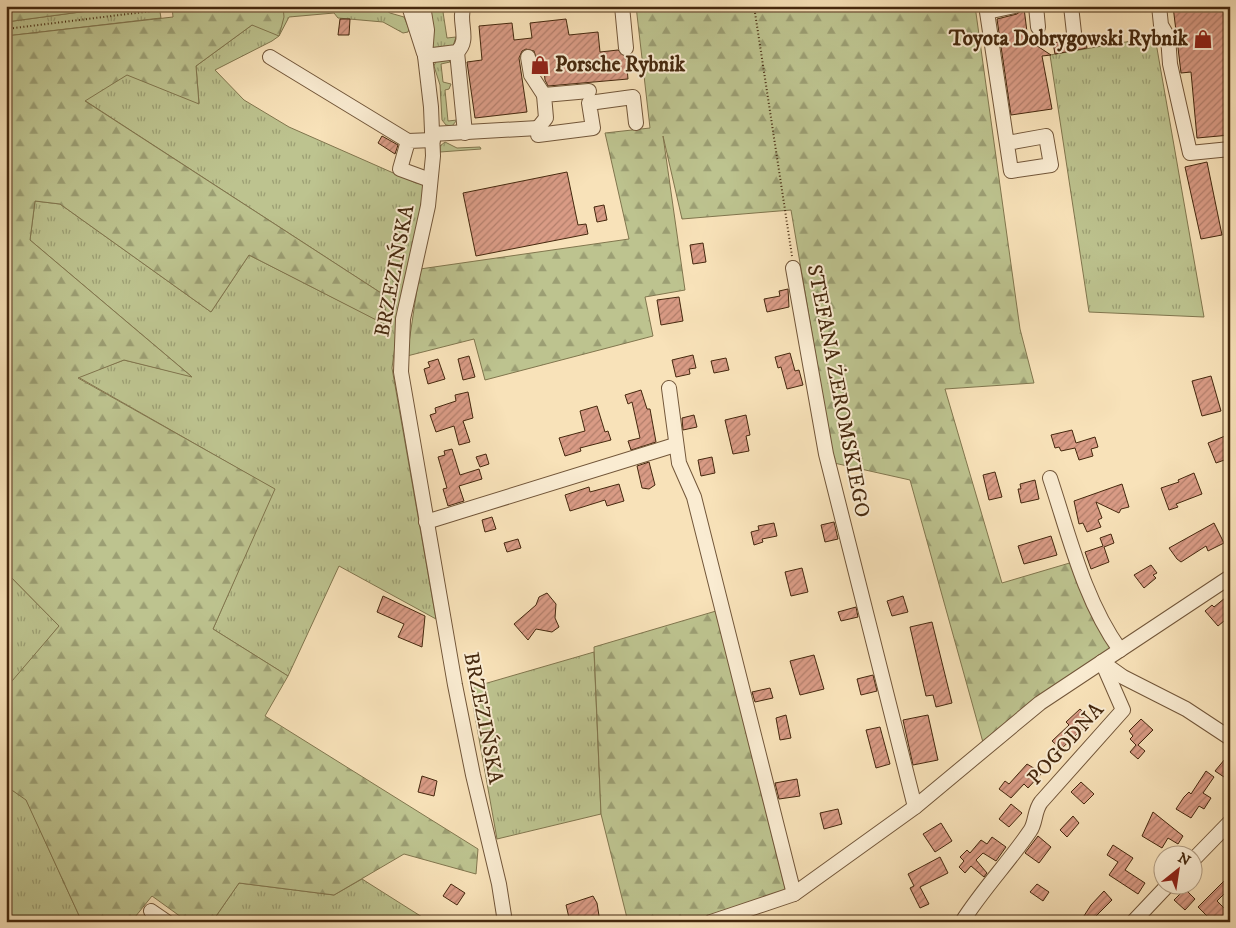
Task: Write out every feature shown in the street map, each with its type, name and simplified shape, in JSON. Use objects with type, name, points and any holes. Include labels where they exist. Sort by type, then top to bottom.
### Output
[{"type":"street","name":"BRZEZIŃSKA","points":[[409,6],[425,56]]},
{"type":"street","name":"BRZEZIŃSKA","points":[[423,6],[427,30],[425,56],[432,137],[430,180],[428,206],[403,319],[400,359],[405,406],[473,775],[499,884],[505,922]]},
{"type":"street","points":[[425,56],[457,52],[461,49],[464,36],[461,16],[464,6]]},
{"type":"street","points":[[622,6],[626,48]]},
{"type":"street","points":[[1007,143],[987,12],[1016,6]]},
{"type":"street","points":[[1036,6],[1038,27]]},
{"type":"street","points":[[1072,6],[1074,33]]},
{"type":"street","points":[[1159,6],[1161,25],[1168,37],[1170,64],[1190,153],[1230,149]]},
{"type":"street","points":[[457,52],[465,133]]},
{"type":"street","points":[[528,57],[531,75],[544,95],[546,118],[538,128],[538,135],[593,128],[590,103],[633,97],[636,123]]},
{"type":"street","points":[[270,58],[408,141],[465,133],[538,128]]},
{"type":"street","points":[[544,95],[590,91]]},
{"type":"street","points":[[408,141],[400,168],[430,180]]},
{"type":"street","name":"STEFANA ŻEROMSKIEGO","points":[[793,268],[826,454],[915,807]]},
{"type":"street","points":[[669,388],[675,445],[679,463],[694,497],[794,894]]},
{"type":"street","points":[[426,522],[675,445]]},
{"type":"street","points":[[1050,478],[1083,577],[1106,631],[1120,650]]},
{"type":"street","points":[[711,922],[794,894],[915,807],[1040,703],[1230,577]]},
{"type":"street","points":[[1102,662],[1123,677],[1193,713],[1230,738]]},
{"type":"street","name":"POGODNA","points":[[962,922],[982,891],[1031,830],[1034,816],[1041,802],[1123,710],[1102,662]]},
{"type":"street","points":[[1204,848],[1230,822]]},
{"type":"street","points":[[1134,922],[1158,896]]},
{"type":"street","points":[[151,911],[166,922]]},
{"type":"path","points":[[155,10],[156,6]]},
{"type":"path","name":"STEFANA ŻEROMSKIEGO","points":[[754,6],[793,268]]},
{"type":"path","points":[[6,28],[160,10]]},
{"type":"green space","points":[[6,6],[125,6],[6,22]]},
{"type":"green space","points":[[125,6],[159,6],[161,18],[6,36],[6,22]]},
{"type":"green space","points":[[172,6],[283,6],[284,17],[279,36],[252,25],[196,66],[199,104],[127,75],[85,101],[381,293],[390,327],[249,255],[211,312],[60,204],[35,201],[30,240],[192,377],[124,360],[78,378],[275,489],[213,629],[288,676],[265,716],[478,849],[476,874],[404,854],[334,895],[239,883],[212,922],[188,922],[152,896],[131,922],[82,922],[26,800],[6,786],[6,688],[59,626],[6,572],[6,36],[173,17]]},
{"type":"green space","points":[[283,6],[380,6],[390,13],[404,17],[409,29],[408,32],[403,33],[383,22],[338,18],[334,13],[289,17],[279,36],[215,70],[244,100],[289,127],[416,183],[425,184],[399,317],[392,368],[436,619],[339,566],[288,676],[213,629],[274,489],[78,377],[124,360],[191,376],[30,240],[35,201],[60,204],[211,312],[249,255],[389,326],[381,293],[84,100],[127,74],[199,103],[196,66],[252,25],[282,24]]},
{"type":"green space","points":[[430,6],[457,6],[453,10],[443,12],[447,38],[456,37],[453,46],[433,48]]},
{"type":"green space","points":[[636,6],[975,6],[1020,329],[1034,383],[945,389],[1002,583],[1073,562],[1112,648],[984,746],[910,480],[834,463],[791,210],[682,219],[663,136],[685,290],[645,297],[653,336],[485,380],[474,339],[407,356],[420,269],[629,239],[605,133],[650,128]]},
{"type":"green space","points":[[1155,37],[1204,317],[1089,312],[1050,55]]},
{"type":"green space","points":[[447,59],[450,62],[441,64],[443,82],[451,84],[449,89],[445,90],[448,121],[457,120],[452,126],[446,125],[442,120],[440,85],[434,66],[436,61]]},
{"type":"green space","points":[[445,142],[457,148],[480,147],[481,149],[440,152],[440,146]]},
{"type":"green space","points":[[6,572],[59,626],[7,689],[6,688]]},
{"type":"green space","points":[[716,611],[786,892],[694,922],[628,922],[601,814],[594,647]]},
{"type":"green space","points":[[594,652],[601,814],[497,839],[470,688]]},
{"type":"green space","points":[[6,786],[26,799],[82,922],[6,922]]},
{"type":"green space","points":[[362,879],[430,922],[212,922],[239,883],[334,895]]},
{"type":"building","name":"Toyota Dobrygowski Rybnik","points":[[1173,6],[1230,6],[1230,135],[1197,138],[1191,72],[1181,73]]},
{"type":"building","points":[[1024,8],[1028,40],[1051,55],[1042,56],[1052,109],[1011,115],[997,19],[1017,14]]},
{"type":"building","points":[[340,19],[350,19],[349,35],[338,35]]},
{"type":"building","points":[[566,19],[569,35],[598,32],[600,52],[618,50],[626,57],[628,79],[548,86],[545,80],[543,60],[537,61],[534,51],[526,49],[522,51],[519,58],[527,112],[475,118],[467,62],[482,60],[479,26],[512,23],[514,40],[532,38],[530,23]]},
{"type":"building","points":[[1081,37],[1085,37],[1087,48],[1055,54],[1053,43],[1069,40],[1075,42]]},
{"type":"building","points":[[382,136],[398,145],[395,154],[378,143]]},
{"type":"building","points":[[1207,162],[1222,235],[1201,239],[1185,167]]},
{"type":"building","points":[[567,172],[578,225],[586,224],[588,234],[476,256],[463,193]]},
{"type":"building","points":[[604,205],[607,220],[597,222],[594,207]]},
{"type":"building","points":[[703,243],[706,262],[693,264],[690,245]]},
{"type":"building","points":[[788,289],[789,307],[767,312],[764,299],[780,296],[779,291]]},
{"type":"building","points":[[679,297],[683,321],[661,325],[657,300]]},
{"type":"building","points":[[790,353],[795,371],[799,370],[803,385],[787,389],[781,367],[778,368],[775,357]]},
{"type":"building","points":[[693,355],[696,368],[689,369],[690,374],[676,377],[672,360]]},
{"type":"building","points":[[469,356],[475,377],[463,380],[458,359]]},
{"type":"building","points":[[726,358],[729,370],[714,373],[711,361]]},
{"type":"building","points":[[438,359],[445,379],[428,384],[424,369],[430,367],[428,362]]},
{"type":"building","points":[[1211,376],[1221,411],[1202,416],[1192,381]]},
{"type":"building","points":[[641,390],[647,409],[650,409],[656,442],[631,450],[628,441],[640,438],[632,402],[628,404],[625,395]]},
{"type":"building","points":[[468,392],[473,418],[463,421],[470,442],[459,445],[454,426],[436,432],[430,415],[436,413],[435,408],[456,401],[455,395]]},
{"type":"building","points":[[597,406],[605,432],[608,431],[611,440],[580,448],[581,451],[565,456],[559,438],[585,431],[580,411]]},
{"type":"building","points":[[694,415],[697,427],[683,430],[682,418]]},
{"type":"building","points":[[746,415],[750,435],[746,436],[749,451],[733,454],[725,420]]},
{"type":"building","points":[[1072,430],[1076,443],[1095,437],[1098,447],[1091,449],[1093,456],[1079,460],[1075,448],[1061,451],[1059,447],[1055,448],[1051,435]]},
{"type":"building","points":[[1225,436],[1230,448],[1230,458],[1216,463],[1208,443]]},
{"type":"building","points":[[452,449],[460,475],[479,469],[482,479],[459,486],[464,501],[448,506],[443,489],[447,488],[438,457],[445,455],[444,451]]},
{"type":"building","points":[[486,454],[489,464],[480,467],[476,457]]},
{"type":"building","points":[[712,457],[715,473],[701,476],[698,460]]},
{"type":"building","points":[[649,462],[655,485],[649,489],[642,488],[637,466]]},
{"type":"building","points":[[995,472],[1002,497],[989,500],[983,475]]},
{"type":"building","points":[[1194,473],[1202,494],[1176,504],[1178,507],[1169,510],[1161,488],[1179,482],[1178,480]]},
{"type":"building","points":[[1035,480],[1039,499],[1021,503],[1018,489],[1021,489],[1020,484]]},
{"type":"building","points":[[619,484],[624,501],[607,506],[605,500],[570,511],[565,495],[589,487],[590,492]]},
{"type":"building","points":[[1122,484],[1129,507],[1121,509],[1119,513],[1096,502],[1102,518],[1098,520],[1101,527],[1087,532],[1083,523],[1079,524],[1074,501]]},
{"type":"building","points":[[492,517],[496,529],[485,532],[482,520]]},
{"type":"building","points":[[834,522],[838,539],[825,542],[821,525]]},
{"type":"building","points":[[774,523],[777,536],[762,539],[763,542],[754,545],[751,532],[759,530],[758,526]]},
{"type":"building","points":[[1214,523],[1224,543],[1208,551],[1206,546],[1181,562],[1177,559],[1169,548]]},
{"type":"building","points":[[1111,534],[1114,543],[1104,547],[1109,562],[1091,569],[1085,552],[1103,546],[1100,538]]},
{"type":"building","points":[[1051,536],[1057,555],[1024,564],[1018,546]]},
{"type":"building","points":[[518,539],[521,548],[507,552],[504,543]]},
{"type":"building","points":[[1151,565],[1157,573],[1153,575],[1156,578],[1144,588],[1134,575]]},
{"type":"building","points":[[802,568],[808,592],[791,596],[785,572]]},
{"type":"building","points":[[547,593],[556,604],[555,618],[559,627],[552,632],[536,629],[528,640],[514,624],[536,605],[539,597]]},
{"type":"building","points":[[383,596],[425,616],[422,647],[398,637],[404,624],[377,612]]},
{"type":"building","points":[[903,596],[908,612],[892,616],[887,601]]},
{"type":"building","points":[[1225,598],[1230,603],[1230,616],[1218,626],[1205,611],[1212,605],[1214,607]]},
{"type":"building","points":[[856,607],[858,617],[841,621],[838,612]]},
{"type":"building","points":[[932,622],[952,703],[936,707],[933,695],[926,696],[910,627]]},
{"type":"building","points":[[814,655],[824,689],[800,695],[790,661]]},
{"type":"building","points":[[873,675],[877,691],[861,695],[857,679]]},
{"type":"building","points":[[770,688],[773,698],[755,702],[752,692]]},
{"type":"building","points":[[1080,709],[1092,720],[1061,749],[1052,741],[1069,725],[1066,722]]},
{"type":"building","points":[[786,715],[791,738],[780,740],[776,718]]},
{"type":"building","points":[[928,715],[938,760],[913,765],[903,720]]},
{"type":"building","points":[[1141,719],[1153,730],[1138,745],[1145,751],[1138,759],[1130,752],[1136,745],[1130,739],[1133,736],[1129,731]]},
{"type":"building","points":[[880,727],[890,764],[876,768],[866,730]]},
{"type":"building","points":[[1230,753],[1230,781],[1215,771]]},
{"type":"building","points":[[1027,764],[1042,773],[1028,788],[1024,784],[1011,798],[999,789],[1005,781],[1009,784]]},
{"type":"building","points":[[1206,771],[1214,777],[1203,793],[1211,798],[1204,809],[1199,806],[1191,818],[1176,809],[1189,792],[1191,794]]},
{"type":"building","points":[[422,776],[437,781],[434,796],[418,792]]},
{"type":"building","points":[[797,779],[800,796],[779,799],[775,783]]},
{"type":"building","points":[[1081,782],[1094,794],[1084,804],[1071,792]]},
{"type":"building","points":[[1011,804],[1022,813],[1009,827],[999,819]]},
{"type":"building","points":[[838,809],[842,824],[824,829],[820,813]]},
{"type":"building","points":[[1153,812],[1183,836],[1178,844],[1168,838],[1163,846],[1159,846],[1142,836]]},
{"type":"building","points":[[1073,816],[1079,823],[1067,837],[1060,830]]},
{"type":"building","points":[[941,823],[952,841],[935,852],[923,834]]},
{"type":"building","points":[[1038,836],[1051,847],[1039,863],[1025,853]]},
{"type":"building","points":[[992,837],[1006,847],[996,861],[983,853],[976,860],[987,873],[984,877],[971,866],[965,873],[959,867],[964,861],[960,857],[967,850],[970,853],[981,840],[987,844]]},
{"type":"building","points":[[1113,845],[1133,858],[1125,870],[1145,883],[1138,894],[1109,875],[1118,862],[1107,855]]},
{"type":"building","points":[[940,857],[948,873],[920,887],[929,904],[920,908],[910,888],[914,886],[908,874]]},
{"type":"building","points":[[1224,881],[1230,888],[1217,901],[1227,911],[1224,914],[1227,917],[1223,922],[1213,922],[1198,907]]},
{"type":"building","points":[[451,884],[465,893],[457,905],[443,896]]},
{"type":"building","points":[[1037,884],[1049,892],[1043,901],[1030,892]]},
{"type":"building","points":[[1104,891],[1112,900],[1090,922],[1080,922],[1091,905]]},
{"type":"building","points":[[593,896],[597,903],[600,922],[570,922],[566,905]]},
{"type":"building","points":[[1178,896],[1192,896],[1195,899],[1185,910],[1174,900]]},
{"type":"place","name":"Toyota Dobrygowski Rybnik","points":[[1203,39]]},
{"type":"place","name":"Porsche Rybnik","points":[[540,65]]}]
